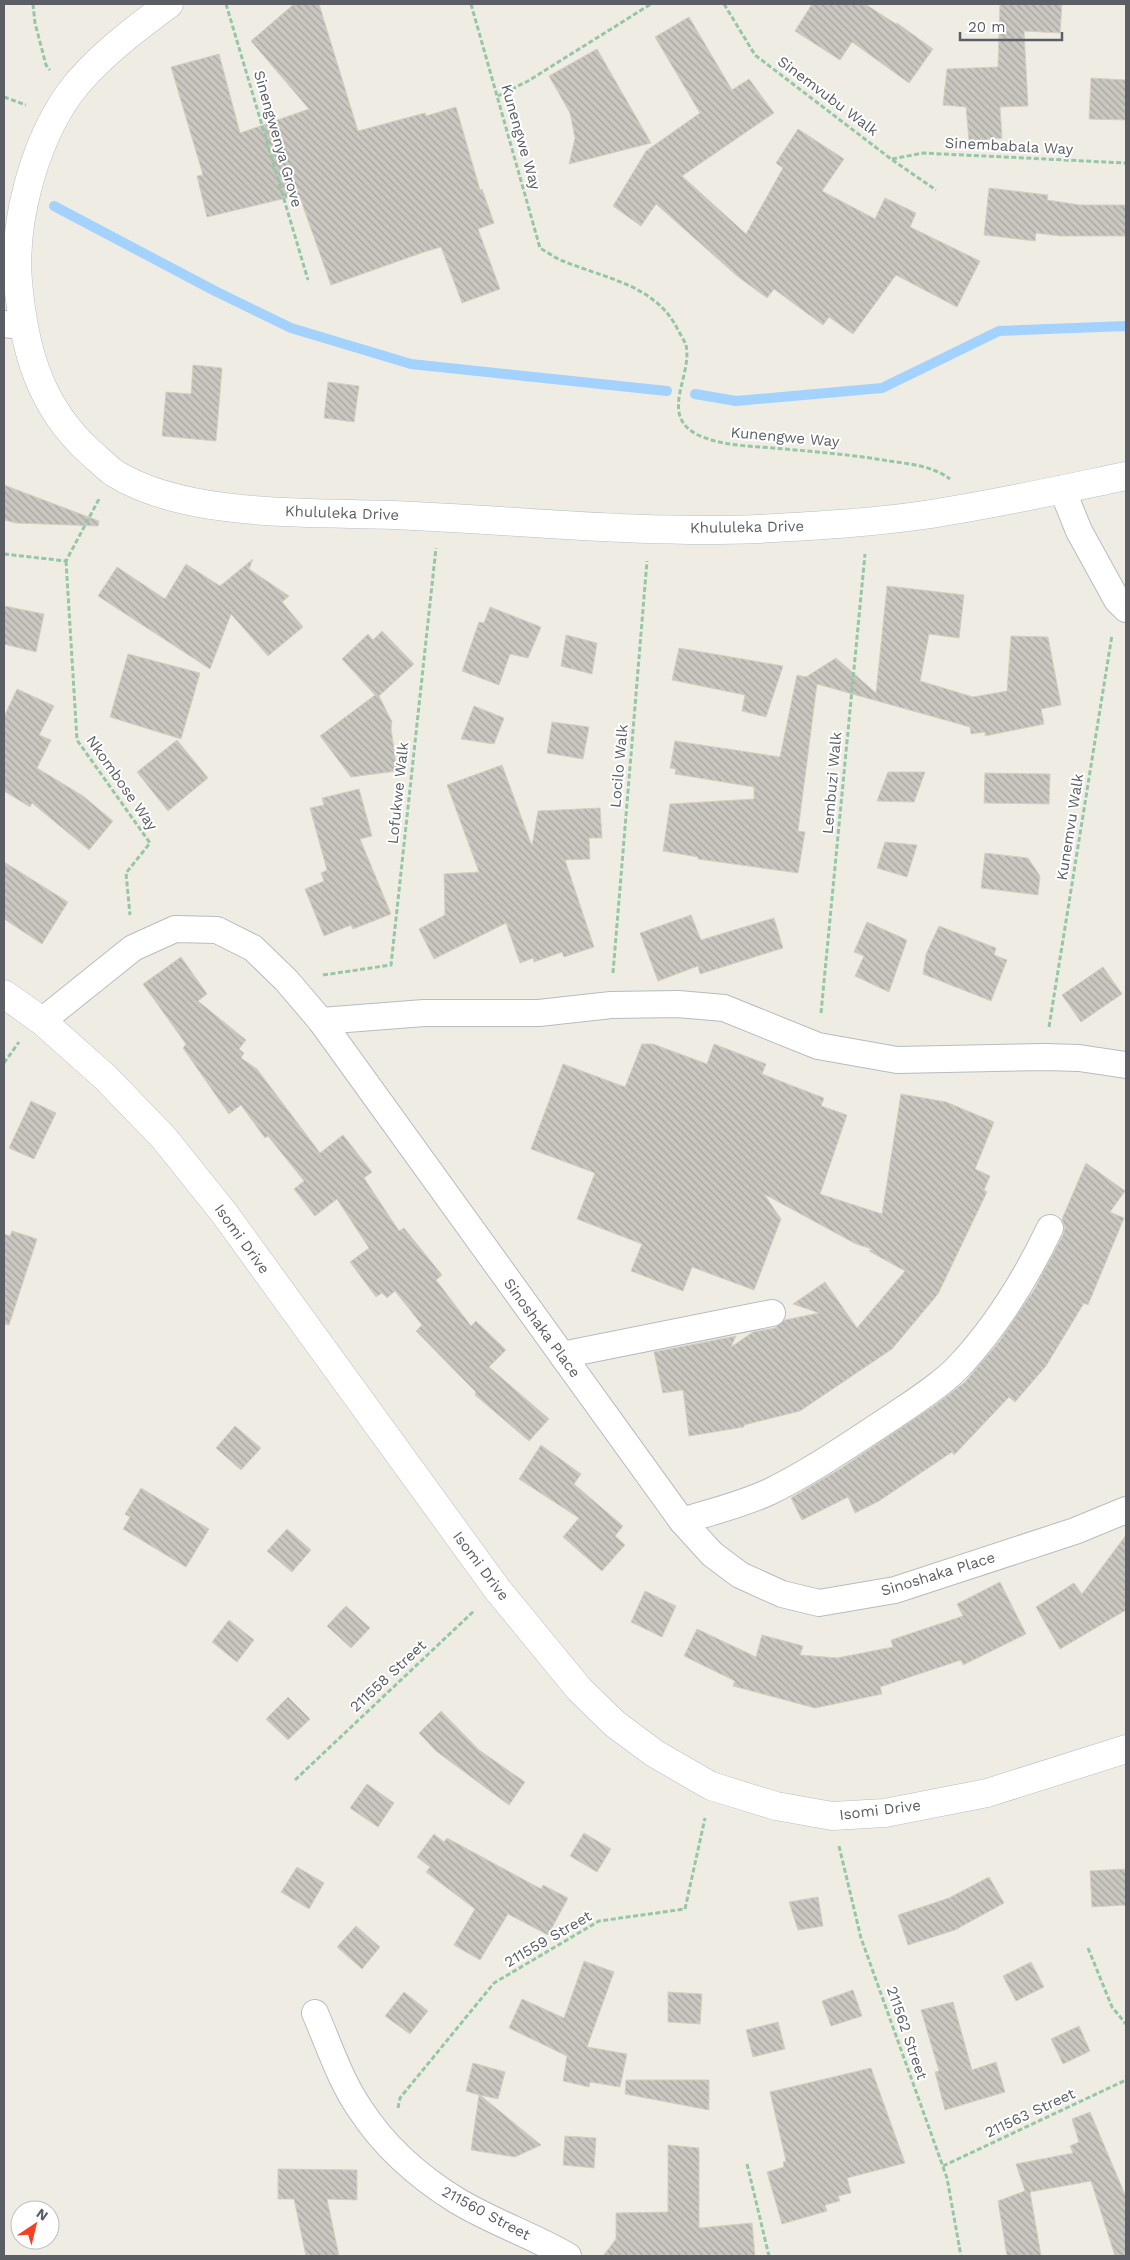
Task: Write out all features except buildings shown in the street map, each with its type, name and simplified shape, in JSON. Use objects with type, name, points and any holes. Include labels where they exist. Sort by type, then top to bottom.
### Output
[{"type":"street","name":"Khululeka Drive","points":[[169,4],[136,29],[70,93],[37,157],[26,190],[20,222],[13,325],[53,409],[76,440],[113,472],[148,488],[182,499],[254,509],[650,528],[754,529],[923,515],[1126,476]]},
{"type":"street","points":[[1062,489],[1079,531],[1122,605]]},
{"type":"street","name":"Sinoshaka Place","points":[[42,1021],[133,948],[175,929],[217,930],[253,948],[286,980],[321,1021],[682,1521],[712,1554],[740,1575],[782,1594],[819,1602],[895,1590],[1075,1531],[1126,1510]]},
{"type":"street","name":"Isomi Drive","points":[[4,994],[42,1021],[105,1076],[164,1138],[212,1198],[497,1589],[579,1689],[615,1724],[654,1753],[711,1786],[776,1806],[832,1816],[885,1813],[987,1793],[1126,1749]]},
{"type":"street","points":[[321,1021],[424,1013],[539,1014],[611,1005],[678,1004],[724,1008],[818,1046],[896,1060],[1044,1057],[1079,1058],[1126,1065]]},
{"type":"street","points":[[682,1521],[727,1508],[767,1492],[808,1471],[910,1405],[960,1366],[989,1332],[1015,1295],[1050,1228]]},
{"type":"street","points":[[562,1355],[772,1313]]},
{"type":"street","name":"211560 Street","points":[[315,2013],[355,2102],[388,2145],[429,2181],[457,2200],[568,2256]]},
{"type":"path","points":[[33,4],[35,23],[46,66],[70,93]]},
{"type":"path","name":"Sinengwenya Grove","points":[[226,4],[308,280]]},
{"type":"path","name":"Kunengwe Way","points":[[471,4],[540,248],[562,261],[598,272],[634,287],[662,306],[672,318],[686,346],[686,369],[678,408],[681,419],[697,434],[725,443],[844,454],[917,465],[940,472],[950,479],[962,508]]},
{"type":"path","points":[[498,96],[528,81],[651,4]]},
{"type":"path","name":"Sinemvubu Walk","points":[[724,4],[755,55],[891,159],[936,190]]},
{"type":"path","name":"Sinembabala Way","points":[[891,159],[922,153],[1126,163]]},
{"type":"path","points":[[4,554],[66,561],[113,472]]},
{"type":"path","name":"Lofukwe Walk","points":[[286,980],[391,965],[439,517]]},
{"type":"path","name":"Lembuzi Walk","points":[[818,1046],[868,521]]},
{"type":"path","name":"Locilo Walk","points":[[611,1005],[650,528]]},
{"type":"path","name":"Nkombose Way","points":[[66,561],[77,740],[150,843],[126,873],[133,948]]},
{"type":"path","name":"Kunemvu Walk","points":[[1044,1057],[1122,605]]},
{"type":"path","name":"211558 Street","points":[[295,1780],[497,1589]]},
{"type":"path","name":"211559 Street","points":[[388,2145],[400,2098],[494,1983],[599,1921],[685,1909],[711,1786]]},
{"type":"path","name":"211562 Street","points":[[832,1816],[861,1938],[944,2166],[961,2256]]},
{"type":"path","points":[[1088,1948],[1112,2007],[1126,2024]]},
{"type":"path","name":"211563 Street","points":[[944,2166],[1126,2080]]},
{"type":"path","points":[[747,2164],[768,2256]]},
{"type":"waterway","points":[[54,206],[215,291],[291,328],[411,364],[667,391]]},
{"type":"waterway","points":[[695,394],[736,401],[882,388],[999,331],[1126,326]]}]
